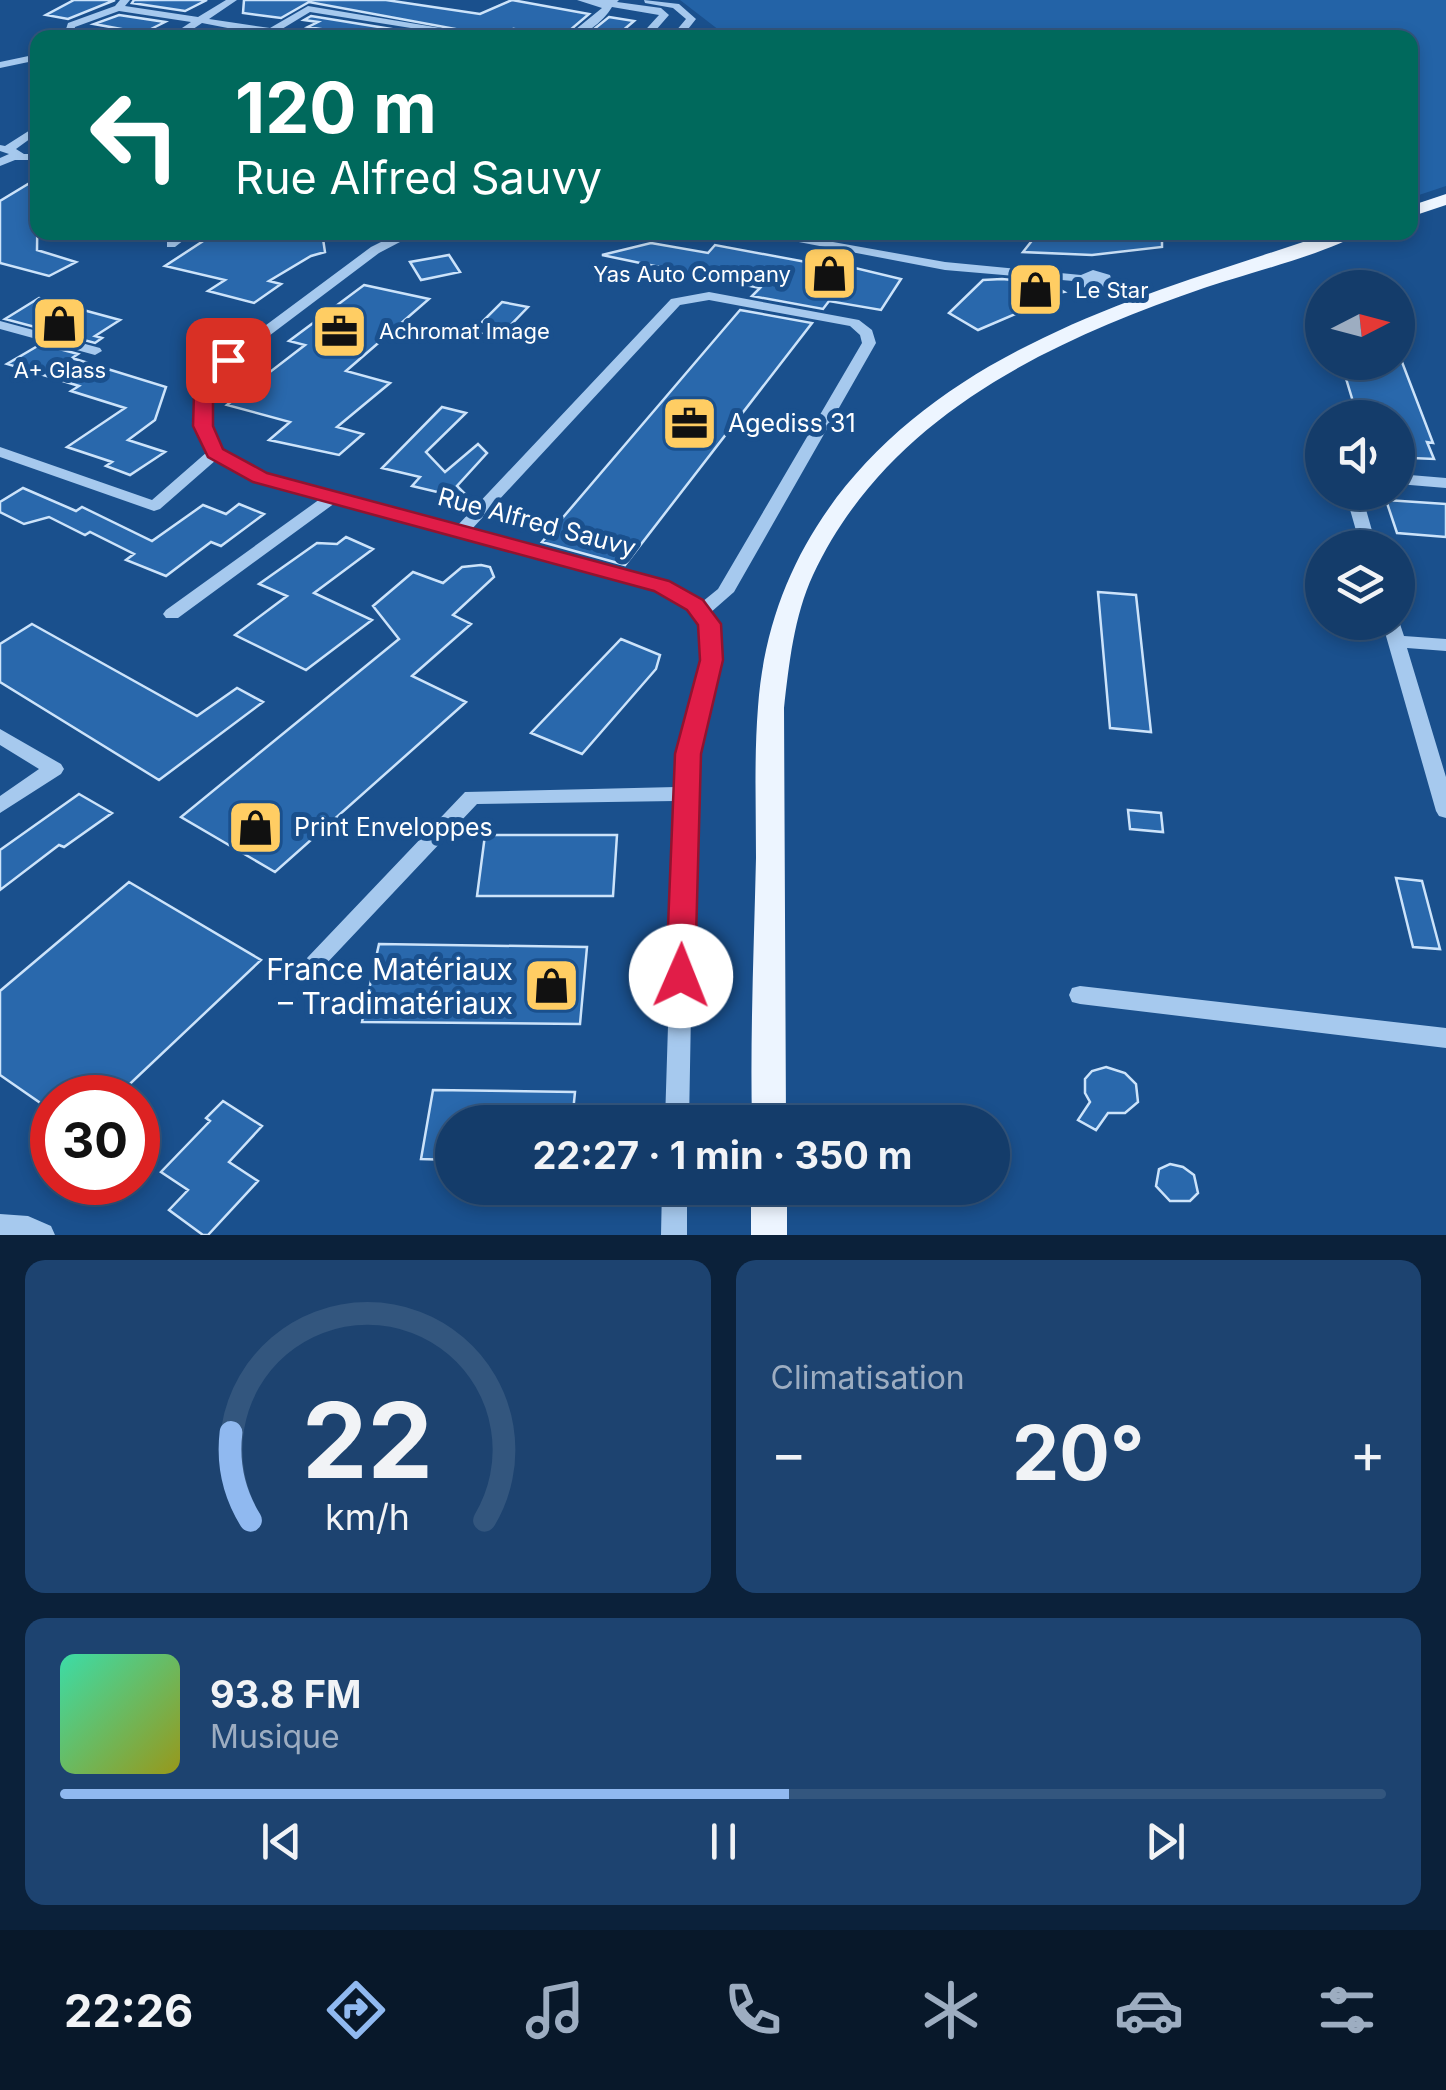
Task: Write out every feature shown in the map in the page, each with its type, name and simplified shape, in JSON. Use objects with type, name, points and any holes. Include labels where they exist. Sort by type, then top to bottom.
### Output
[{"type":"main road","points":[[1418,209],[1446,199]]},
{"type":"main road","points":[[769,1105],[771,708],[778,649],[788,609],[808,561],[841,503],[886,449],[915,423],[1014,359],[1118,315],[1329,240]]},
{"type":"main road","points":[[769,1205],[769,1235]]},
{"type":"street","points":[[184,30],[232,0]]},
{"type":"street","points":[[582,0],[658,10],[664,14],[650,30]]},
{"type":"street","points":[[644,0],[671,4],[691,19],[682,30]]},
{"type":"street","points":[[581,30],[611,3]]},
{"type":"street","points":[[70,30],[71,25],[122,4],[252,30]]},
{"type":"street","points":[[279,30],[308,9],[444,30]]},
{"type":"street","points":[[2,65],[30,59]]},
{"type":"street","points":[[0,163],[30,134]]},
{"type":"street","points":[[171,244],[177,240]]},
{"type":"street","points":[[0,452],[154,506],[215,453],[203,426],[204,394],[228,360],[386,240]]},
{"type":"street","points":[[830,240],[945,266],[1080,278]]},
{"type":"street","points":[[459,533],[676,302],[708,296],[854,323],[867,333],[869,343],[725,592],[700,612],[709,624],[711,660],[688,754],[677,1105]]},
{"type":"street","points":[[0,325],[95,351]]},
{"type":"street","name":"Rue Alfred Sauvy","points":[[215,453],[260,478],[331,500],[662,586],[700,612]]},
{"type":"street","points":[[1415,481],[1446,483]]},
{"type":"street","points":[[172,614],[331,500]]},
{"type":"street","points":[[1415,637],[1446,645]]},
{"type":"street","points":[[1395,640],[1446,811]]},
{"type":"street","points":[[0,736],[54,769],[3,798]]},
{"type":"street","points":[[318,958],[472,798],[686,794]]},
{"type":"street","points":[[1080,995],[1446,1038]]},
{"type":"street","points":[[674,1235],[675,1205]]},
{"type":"street","points":[[0,1226],[28,1228],[42,1235]]},
{"type":"shaded area","points":[[680,0],[1446,0],[1446,186],[1418,195],[1418,30],[719,30]]},
{"type":"building","points":[[74,0],[115,0],[68,19],[46,15]]},
{"type":"building","points":[[207,0],[185,11],[132,3]]},
{"type":"building","points":[[244,0],[386,0],[480,14],[512,0],[589,14],[570,30],[461,30],[309,2],[281,18],[243,13]]},
{"type":"building","points":[[119,15],[165,22],[149,30],[94,24]]},
{"type":"building","points":[[311,16],[398,30],[327,30],[308,27],[318,22],[304,20]]},
{"type":"building","points":[[609,17],[634,21],[623,30],[593,30]]},
{"type":"building","points":[[30,183],[30,240],[37,240],[37,250],[76,262],[49,276],[0,263],[0,201]]},
{"type":"building","points":[[205,240],[323,240],[325,252],[269,281],[281,284],[254,303],[208,291],[225,280],[165,266]]},
{"type":"building","points":[[1032,240],[1162,240],[1162,247],[1092,255],[1023,252]]},
{"type":"building","points":[[651,243],[708,253],[715,245],[806,262],[822,260],[901,279],[881,310],[829,301],[823,309],[752,296],[760,288],[602,255]]},
{"type":"building","points":[[449,255],[460,272],[421,280],[410,262]]},
{"type":"building","points":[[983,280],[1048,283],[1064,292],[1043,296],[1043,302],[978,330],[949,313]]},
{"type":"building","points":[[364,285],[429,299],[346,371],[390,383],[337,427],[363,434],[339,455],[269,440],[290,422],[227,405],[305,345],[289,341]]},
{"type":"building","points":[[39,298],[120,320],[95,336],[102,338],[95,343],[5,319]]},
{"type":"building","points":[[502,302],[528,307],[499,337],[472,332]]},
{"type":"building","points":[[740,310],[812,323],[625,565],[542,542]]},
{"type":"building","points":[[41,344],[78,354],[72,358],[166,387],[155,420],[128,440],[165,452],[130,475],[106,466],[112,462],[67,447],[125,408],[71,391],[79,386],[7,364]]},
{"type":"building","points":[[1346,380],[1409,380],[1433,443],[1427,442],[1434,459],[1415,458],[1415,400],[1353,400]]},
{"type":"building","points":[[442,407],[466,413],[426,452],[445,472],[478,444],[487,453],[457,486],[471,500],[412,486],[420,477],[382,468]]},
{"type":"building","points":[[23,488],[76,511],[82,507],[152,541],[203,505],[226,514],[239,504],[264,514],[221,546],[211,542],[166,576],[126,560],[134,554],[90,532],[85,535],[49,517],[24,524],[0,512],[0,502]]},
{"type":"building","points":[[1415,502],[1446,504],[1446,537],[1396,530],[1389,510],[1415,510]]},
{"type":"building","points":[[346,537],[373,549],[314,593],[372,620],[306,670],[235,635],[287,596],[259,584],[317,543],[337,544]]},
{"type":"building","points":[[462,567],[490,567],[494,577],[453,615],[471,624],[412,676],[466,702],[275,872],[181,817],[399,639],[373,606],[413,572],[443,583]]},
{"type":"building","points":[[1098,592],[1136,595],[1151,732],[1110,728]]},
{"type":"building","points":[[32,624],[197,716],[237,688],[263,702],[159,780],[0,682],[0,644]]},
{"type":"building","points":[[621,639],[660,655],[656,669],[582,754],[531,733]]},
{"type":"building","points":[[79,794],[112,813],[64,847],[59,845],[0,890],[0,850]]},
{"type":"building","points":[[1128,810],[1161,813],[1163,832],[1130,829]]},
{"type":"building","points":[[485,835],[617,835],[613,896],[477,896]]},
{"type":"building","points":[[1396,878],[1422,881],[1440,949],[1413,947]]},
{"type":"building","points":[[129,882],[261,960],[139,1075],[30,1075],[30,1096],[0,1075],[0,991]]},
{"type":"building","points":[[379,944],[587,947],[580,1024],[362,1022]]},
{"type":"building","points":[[1106,1067],[1125,1073],[1136,1084],[1138,1102],[1125,1113],[1108,1113],[1096,1130],[1078,1120],[1090,1102],[1085,1079],[1092,1071]]},
{"type":"building","points":[[433,1090],[575,1092],[574,1105],[435,1105],[435,1159],[421,1159]]},
{"type":"building","points":[[223,1101],[262,1126],[229,1162],[258,1181],[208,1235],[203,1235],[169,1210],[188,1190],[161,1172],[210,1121],[206,1118]]},
{"type":"building","points":[[1170,1164],[1194,1175],[1198,1193],[1190,1201],[1170,1201],[1156,1186],[1159,1169]]},
{"type":"place","name":"Yas Auto Company","points":[[830,274]]},
{"type":"place","name":"Le Star","points":[[1036,290]]},
{"type":"place","name":"A+ Glass","points":[[60,323]]},
{"type":"place","name":"Achromat Image","points":[[340,331]]},
{"type":"place","name":"Agediss 31","points":[[689,423]]},
{"type":"place","name":"Print Enveloppes","points":[[255,827]]},
{"type":"place","name":"France Matériaux – Tradimatériaux","points":[[552,986]]},
{"type":"route","points":[[228,360],[204,394],[203,426],[215,453],[260,478],[662,586],[695,605],[709,624],[711,660],[688,754],[681,976]]}]
